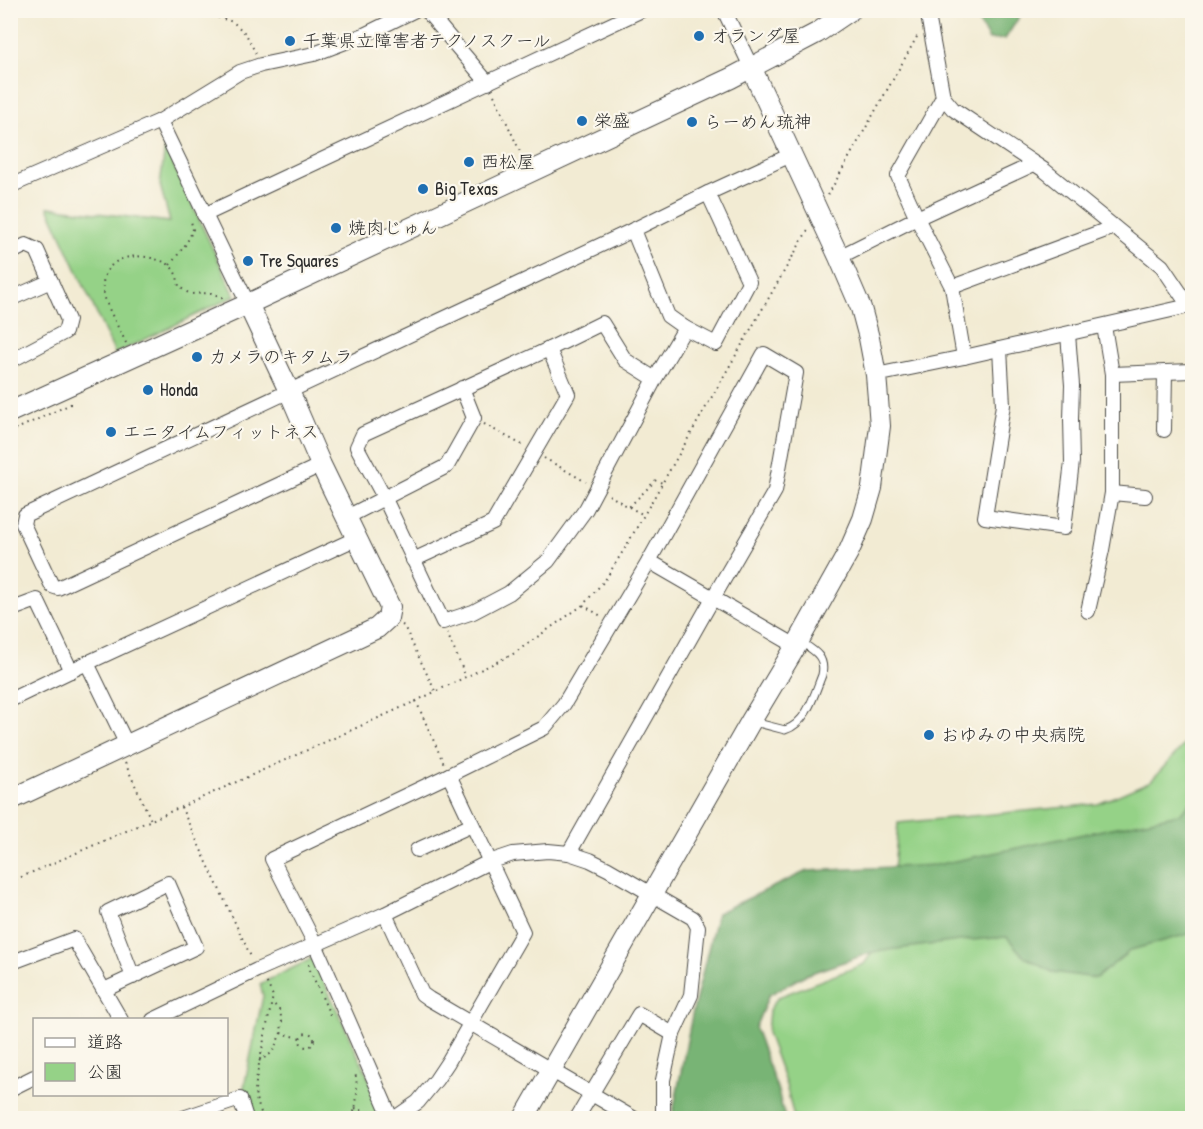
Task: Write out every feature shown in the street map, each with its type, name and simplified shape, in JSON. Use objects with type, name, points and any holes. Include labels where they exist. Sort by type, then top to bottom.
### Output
[{"type":"street","points":[[10,186],[160,121],[240,72],[261,65],[314,54],[364,35],[415,10]]},
{"type":"street","points":[[426,10],[488,83]]},
{"type":"street","points":[[524,1119],[849,551],[863,519],[872,488],[880,426],[876,375],[861,308],[724,10]]},
{"type":"street","points":[[10,412],[241,307],[751,68],[817,33],[851,10]]},
{"type":"street","points":[[201,209],[488,83],[636,12]]},
{"type":"street","points":[[876,375],[1000,350],[1189,306],[1162,266],[1114,226],[1044,170],[953,110],[943,97],[928,14]]},
{"type":"street","points":[[943,97],[898,176],[952,287],[964,357]]},
{"type":"street","points":[[10,800],[377,628],[388,618],[390,607],[321,465],[289,391],[241,307],[201,209],[160,121]]},
{"type":"street","points":[[321,465],[58,588],[52,586],[23,524],[25,515],[791,154]]},
{"type":"street","points":[[839,257],[1034,164]]},
{"type":"street","points":[[633,230],[668,316],[716,344],[749,282],[708,193]]},
{"type":"street","points":[[952,287],[1114,226]]},
{"type":"street","points":[[10,253],[26,245],[38,250],[68,320],[65,332],[10,361]]},
{"type":"street","points":[[10,299],[51,281]]},
{"type":"street","points":[[655,379],[625,360],[602,323],[363,434],[357,447],[385,499],[443,622],[473,612],[509,593],[548,561],[586,509],[655,379],[685,328]]},
{"type":"street","points":[[1088,611],[1112,493],[1112,374],[1104,326]]},
{"type":"street","points":[[1000,350],[1003,405],[985,517],[1064,528],[1072,462],[1072,385],[1068,334]]},
{"type":"street","points":[[413,560],[494,523],[568,394],[549,349]]},
{"type":"street","points":[[448,775],[523,932],[436,1080],[418,1102],[393,1119],[315,944],[272,859],[544,728],[564,704],[649,561],[764,354],[796,373],[775,491],[569,853]]},
{"type":"street","points":[[1112,374],[1192,371]]},
{"type":"street","points":[[1164,430],[1165,372]]},
{"type":"street","points":[[347,517],[447,466],[474,418],[462,388]]},
{"type":"street","points":[[1112,493],[1145,496]]},
{"type":"street","points":[[10,700],[357,538]]},
{"type":"street","points":[[649,561],[798,643]]},
{"type":"street","points":[[10,610],[37,600],[71,671]]},
{"type":"street","points":[[87,663],[127,745]]},
{"type":"street","points":[[417,850],[472,825]]},
{"type":"street","points":[[157,1018],[257,970],[385,914],[489,862],[531,851],[569,853],[608,868],[693,918],[698,927],[691,995],[673,1034],[663,1080],[663,1119]]},
{"type":"street","points":[[104,990],[133,977],[196,947],[168,883],[108,912],[133,977]]},
{"type":"street","points":[[385,914],[422,994],[633,1119]]},
{"type":"street","points":[[10,963],[74,939],[119,1018]]},
{"type":"street","points":[[577,1119],[639,1014],[673,1034]]},
{"type":"street","points":[[10,1089],[33,1078]]},
{"type":"street","points":[[183,1119],[240,1099],[246,1119]]},
{"type":"lane","points":[[751,721],[785,730],[796,725],[803,718],[824,669],[817,652],[798,643]]},
{"type":"path","points":[[195,10],[233,22],[246,34],[261,65]]},
{"type":"path","points":[[10,882],[466,677],[513,654],[583,604],[604,580],[644,515],[818,213],[928,14]]},
{"type":"path","points":[[488,83],[530,172]]},
{"type":"path","points":[[170,265],[186,244],[193,230],[189,209],[201,209]]},
{"type":"path","points":[[132,356],[105,297],[103,283],[107,270],[119,259],[132,255],[152,257],[170,265],[177,277],[179,287],[190,294],[210,293],[241,307]]},
{"type":"path","points":[[10,432],[75,402]]},
{"type":"path","points":[[474,418],[644,515]]},
{"type":"path","points":[[629,507],[656,480],[662,483]]},
{"type":"path","points":[[583,604],[612,622]]},
{"type":"path","points":[[388,618],[404,626],[435,691]]},
{"type":"path","points":[[443,622],[466,677]]},
{"type":"path","points":[[416,701],[448,775]]},
{"type":"path","points":[[181,807],[257,970],[267,982],[273,996],[255,1090],[263,1119]]},
{"type":"path","points":[[315,944],[309,968],[332,1019]]},
{"type":"path","points":[[259,1061],[272,1053],[281,1034],[280,1011],[272,1002]]},
{"type":"path","points":[[310,1033],[315,1038],[315,1042],[306,1047],[300,1042],[300,1038],[310,1033]]},
{"type":"path","points":[[281,1034],[300,1038]]},
{"type":"path","points":[[352,1119],[357,1096],[356,1071]]},
{"type":"path","points":[[355,1108],[376,1115]]},
{"type":"green space","points":[[972,11],[1023,11],[1005,39],[989,40]]},
{"type":"green space","points":[[165,147],[235,296],[115,354],[48,207],[170,222],[160,185]]},
{"type":"green space","points":[[1192,736],[1192,1118],[794,1118],[786,1085],[767,1033],[769,1010],[778,997],[864,964],[889,928],[898,823],[1098,804],[1151,781]]},
{"type":"green space","points":[[1192,801],[1192,933],[1131,950],[1096,978],[1052,972],[1023,956],[1007,937],[873,952],[805,975],[769,995],[755,1028],[777,1088],[785,1118],[672,1118],[692,1015],[717,913],[807,871],[936,865],[1179,814]]},
{"type":"green space","points":[[313,958],[387,1118],[252,1118],[243,1092],[263,996],[260,984]]},
{"type":"place","name":"オランダ屋","points":[[699,36]]},
{"type":"place","name":"千葉県立障害者テクノスクール","points":[[290,41]]},
{"type":"place","name":"栄盛","points":[[582,121]]},
{"type":"place","name":"らーめん琉神","points":[[692,122]]},
{"type":"place","name":"西松屋","points":[[469,162]]},
{"type":"place","name":"Big Texas","points":[[423,189]]},
{"type":"place","name":"焼肉じゅん","points":[[336,228]]},
{"type":"place","name":"Tre Squares","points":[[248,261]]},
{"type":"place","name":"カメラのキタムラ","points":[[197,357]]},
{"type":"place","name":"Honda","points":[[148,390]]},
{"type":"place","name":"エニタイムフィットネス","points":[[111,432]]},
{"type":"place","name":"おゆみの中央病院","points":[[929,735]]}]
